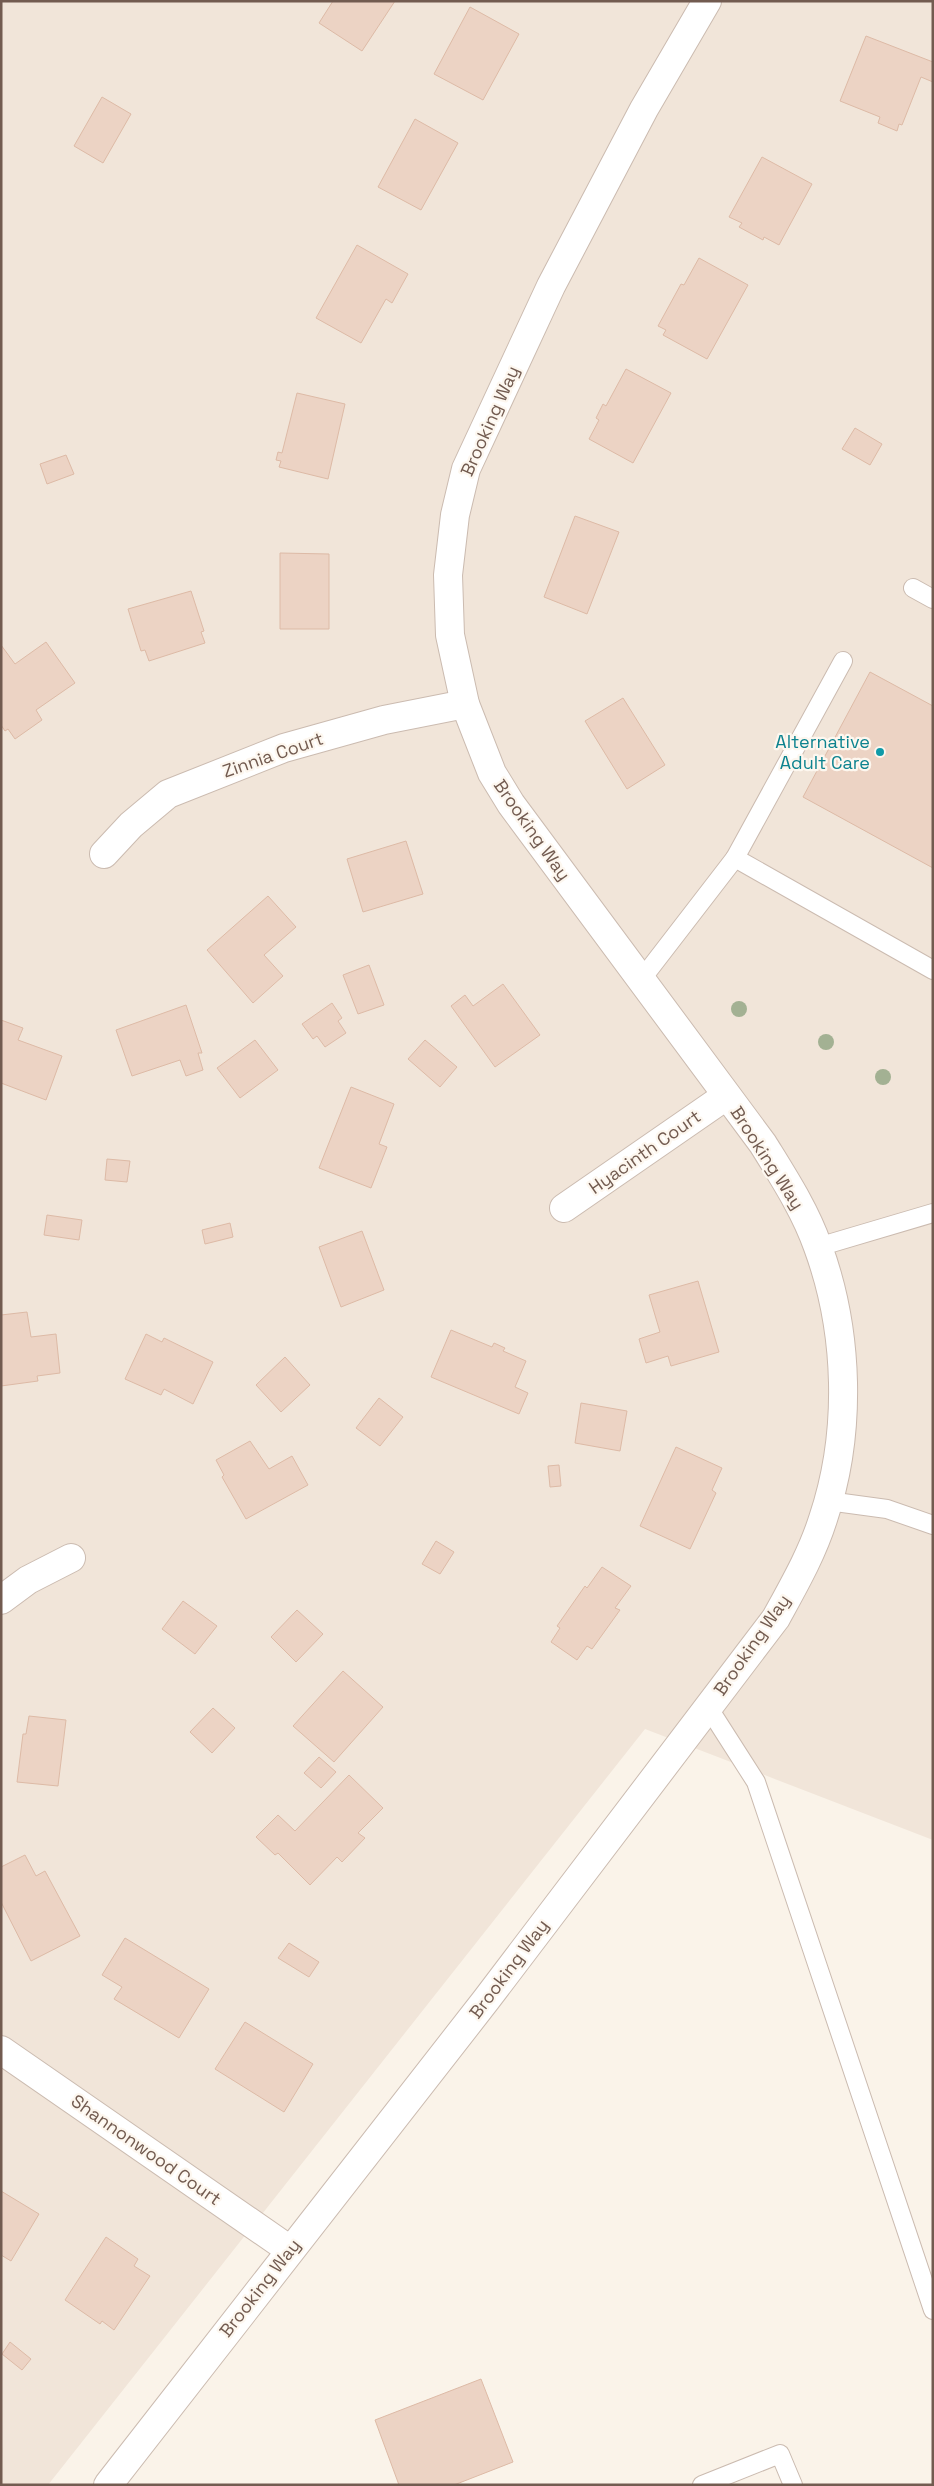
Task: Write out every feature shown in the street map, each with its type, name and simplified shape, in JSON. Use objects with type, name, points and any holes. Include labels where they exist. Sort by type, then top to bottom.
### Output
[{"type":"street","name":"Brooking Way","points":[[108,2485],[486,2000],[776,1618],[806,1564],[828,1501],[838,1458],[843,1398],[840,1336],[827,1276],[818,1246],[795,1196],[763,1144],[511,804],[492,772],[465,704],[450,635],[448,575],[455,515],[466,469],[551,286],[644,109],[707,1]]},
{"type":"street","name":"Zinnia Court","points":[[104,854],[131,825],[168,794],[284,748],[384,720],[465,704]]},
{"type":"street","name":"Hyacinth Court","points":[[564,1208],[726,1096]]},
{"type":"street","points":[[1,1600],[28,1580],[71,1558]]},
{"type":"street","name":"Shannonwood Court","points":[[1,2050],[290,2250]]},
{"type":"lane","points":[[913,588],[933,599]]},
{"type":"lane","points":[[641,980],[735,858],[843,661]]},
{"type":"lane","points":[[735,858],[933,970]]},
{"type":"lane","points":[[818,1246],[933,1213]]},
{"type":"lane","points":[[828,1501],[887,1508],[933,1525]]},
{"type":"lane","points":[[708,1707],[756,1782],[933,2310]]},
{"type":"lane","points":[[702,2485],[780,2454],[793,2485]]},
{"type":"shaded area","points":[[1,1],[933,1],[933,1840],[645,1729],[48,2485],[1,2485]]},
{"type":"building","points":[[333,1],[395,1],[362,51],[319,23]]},
{"type":"building","points":[[470,7],[519,34],[483,100],[434,74]]},
{"type":"building","points":[[866,36],[933,62],[933,82],[921,77],[902,125],[899,124],[897,131],[878,123],[880,117],[840,101]]},
{"type":"building","points":[[102,97],[131,114],[103,163],[74,146]]},
{"type":"building","points":[[415,119],[458,143],[421,210],[378,187]]},
{"type":"building","points":[[762,157],[812,184],[779,245],[764,237],[763,240],[739,227],[742,223],[729,217]]},
{"type":"building","points":[[357,245],[408,274],[392,303],[386,299],[361,343],[316,318]]},
{"type":"building","points":[[699,258],[748,285],[707,359],[663,335],[666,330],[658,326],[681,284],[684,285]]},
{"type":"building","points":[[626,369],[671,393],[633,463],[589,439],[599,420],[596,418],[603,404],[606,406]]},
{"type":"building","points":[[297,393],[345,404],[328,479],[279,467],[281,461],[276,460],[278,452],[282,453]]},
{"type":"building","points":[[855,428],[882,444],[870,465],[842,449]]},
{"type":"building","points":[[66,455],[74,474],[47,484],[40,464]]},
{"type":"building","points":[[575,516],[619,532],[587,614],[544,597]]},
{"type":"building","points":[[280,553],[329,554],[329,629],[280,629]]},
{"type":"building","points":[[191,591],[204,631],[201,632],[205,643],[149,661],[145,650],[141,651],[128,609]]},
{"type":"building","points":[[46,642],[75,683],[36,710],[42,720],[15,739],[8,729],[5,731],[1,725],[1,645],[15,664]]},
{"type":"building","name":"Alternative Adult Care","points":[[870,672],[933,706],[933,868],[803,797]]},
{"type":"building","points":[[623,698],[665,765],[627,789],[585,721]]},
{"type":"building","points":[[406,841],[423,894],[363,912],[347,859]]},
{"type":"building","points":[[268,896],[296,927],[264,955],[283,976],[253,1003],[207,950]]},
{"type":"building","points":[[369,965],[384,1005],[358,1014],[343,975]]},
{"type":"building","points":[[503,984],[540,1035],[495,1067],[451,1006],[465,995],[473,1006]]},
{"type":"building","points":[[332,1003],[342,1018],[338,1021],[346,1033],[325,1047],[317,1036],[313,1039],[302,1024]]},
{"type":"building","points":[[186,1005],[202,1053],[198,1053],[203,1070],[186,1076],[180,1060],[132,1076],[116,1030]]},
{"type":"building","points":[[1,1020],[23,1028],[18,1040],[62,1056],[46,1100],[1,1083]]},
{"type":"building","points":[[255,1040],[278,1070],[240,1098],[217,1068]]},
{"type":"building","points":[[425,1040],[457,1067],[440,1087],[408,1059]]},
{"type":"building","points":[[351,1087],[394,1104],[379,1144],[387,1147],[371,1188],[319,1168]]},
{"type":"building","points":[[107,1159],[130,1161],[127,1182],[105,1180]]},
{"type":"building","points":[[47,1215],[82,1220],[79,1240],[44,1235]]},
{"type":"building","points":[[230,1223],[233,1237],[205,1244],[202,1230]]},
{"type":"building","points":[[362,1231],[384,1290],[341,1307],[319,1247]]},
{"type":"building","points":[[698,1281],[719,1352],[671,1366],[668,1356],[646,1363],[639,1339],[660,1332],[649,1295]]},
{"type":"building","points":[[27,1312],[31,1337],[56,1334],[60,1373],[37,1376],[38,1381],[1,1386],[1,1315]]},
{"type":"building","points":[[451,1330],[492,1347],[494,1343],[505,1348],[503,1351],[526,1361],[515,1387],[528,1393],[519,1414],[431,1377]]},
{"type":"building","points":[[146,1334],[162,1342],[164,1338],[213,1362],[193,1404],[164,1389],[161,1395],[125,1379]]},
{"type":"building","points":[[285,1357],[310,1385],[281,1412],[256,1385]]},
{"type":"building","points":[[379,1398],[403,1417],[380,1446],[356,1428]]},
{"type":"building","points":[[581,1403],[627,1411],[620,1451],[575,1443]]},
{"type":"building","points":[[250,1441],[269,1469],[292,1456],[308,1485],[246,1519],[222,1477],[224,1475],[216,1460]]},
{"type":"building","points":[[676,1447],[722,1468],[712,1490],[716,1493],[690,1549],[640,1526]]},
{"type":"building","points":[[559,1465],[561,1486],[550,1487],[548,1466]]},
{"type":"building","points":[[436,1541],[454,1552],[440,1574],[422,1564]]},
{"type":"building","points":[[602,1567],[631,1586],[615,1608],[620,1610],[592,1649],[587,1646],[577,1660],[551,1642],[560,1628],[557,1626],[585,1586],[587,1588]]},
{"type":"building","points":[[183,1601],[217,1626],[195,1654],[162,1629]]},
{"type":"building","points":[[297,1610],[323,1634],[296,1662],[271,1637]]},
{"type":"building","points":[[343,1671],[383,1707],[334,1762],[293,1726]]},
{"type":"building","points":[[213,1708],[235,1728],[212,1753],[190,1732]]},
{"type":"building","points":[[29,1716],[66,1720],[58,1786],[17,1782],[23,1734],[26,1734]]},
{"type":"building","points":[[319,1757],[336,1772],[321,1788],[304,1773]]},
{"type":"building","points":[[349,1775],[383,1808],[358,1833],[365,1838],[342,1862],[337,1857],[310,1885],[278,1853],[275,1855],[256,1837],[278,1815],[295,1831]]},
{"type":"building","points":[[25,1855],[36,1876],[45,1871],[80,1936],[31,1961],[1,1902],[1,1867]]},
{"type":"building","points":[[125,1938],[209,1989],[179,2038],[114,1999],[122,1987],[102,1975]]},
{"type":"building","points":[[289,1943],[319,1962],[309,1977],[278,1958]]},
{"type":"building","points":[[245,2022],[313,2064],[284,2112],[215,2069]]},
{"type":"building","points":[[1,2191],[39,2214],[11,2261],[1,2255]]},
{"type":"building","points":[[106,2237],[138,2259],[134,2266],[150,2276],[114,2330],[102,2321],[100,2324],[65,2300]]},
{"type":"building","points":[[10,2342],[31,2359],[22,2370],[2,2354]]},
{"type":"building","points":[[481,2379],[513,2462],[454,2485],[399,2485],[375,2420]]},
{"type":"place","name":"Alternative Adult Care","points":[[880,752]]}]
